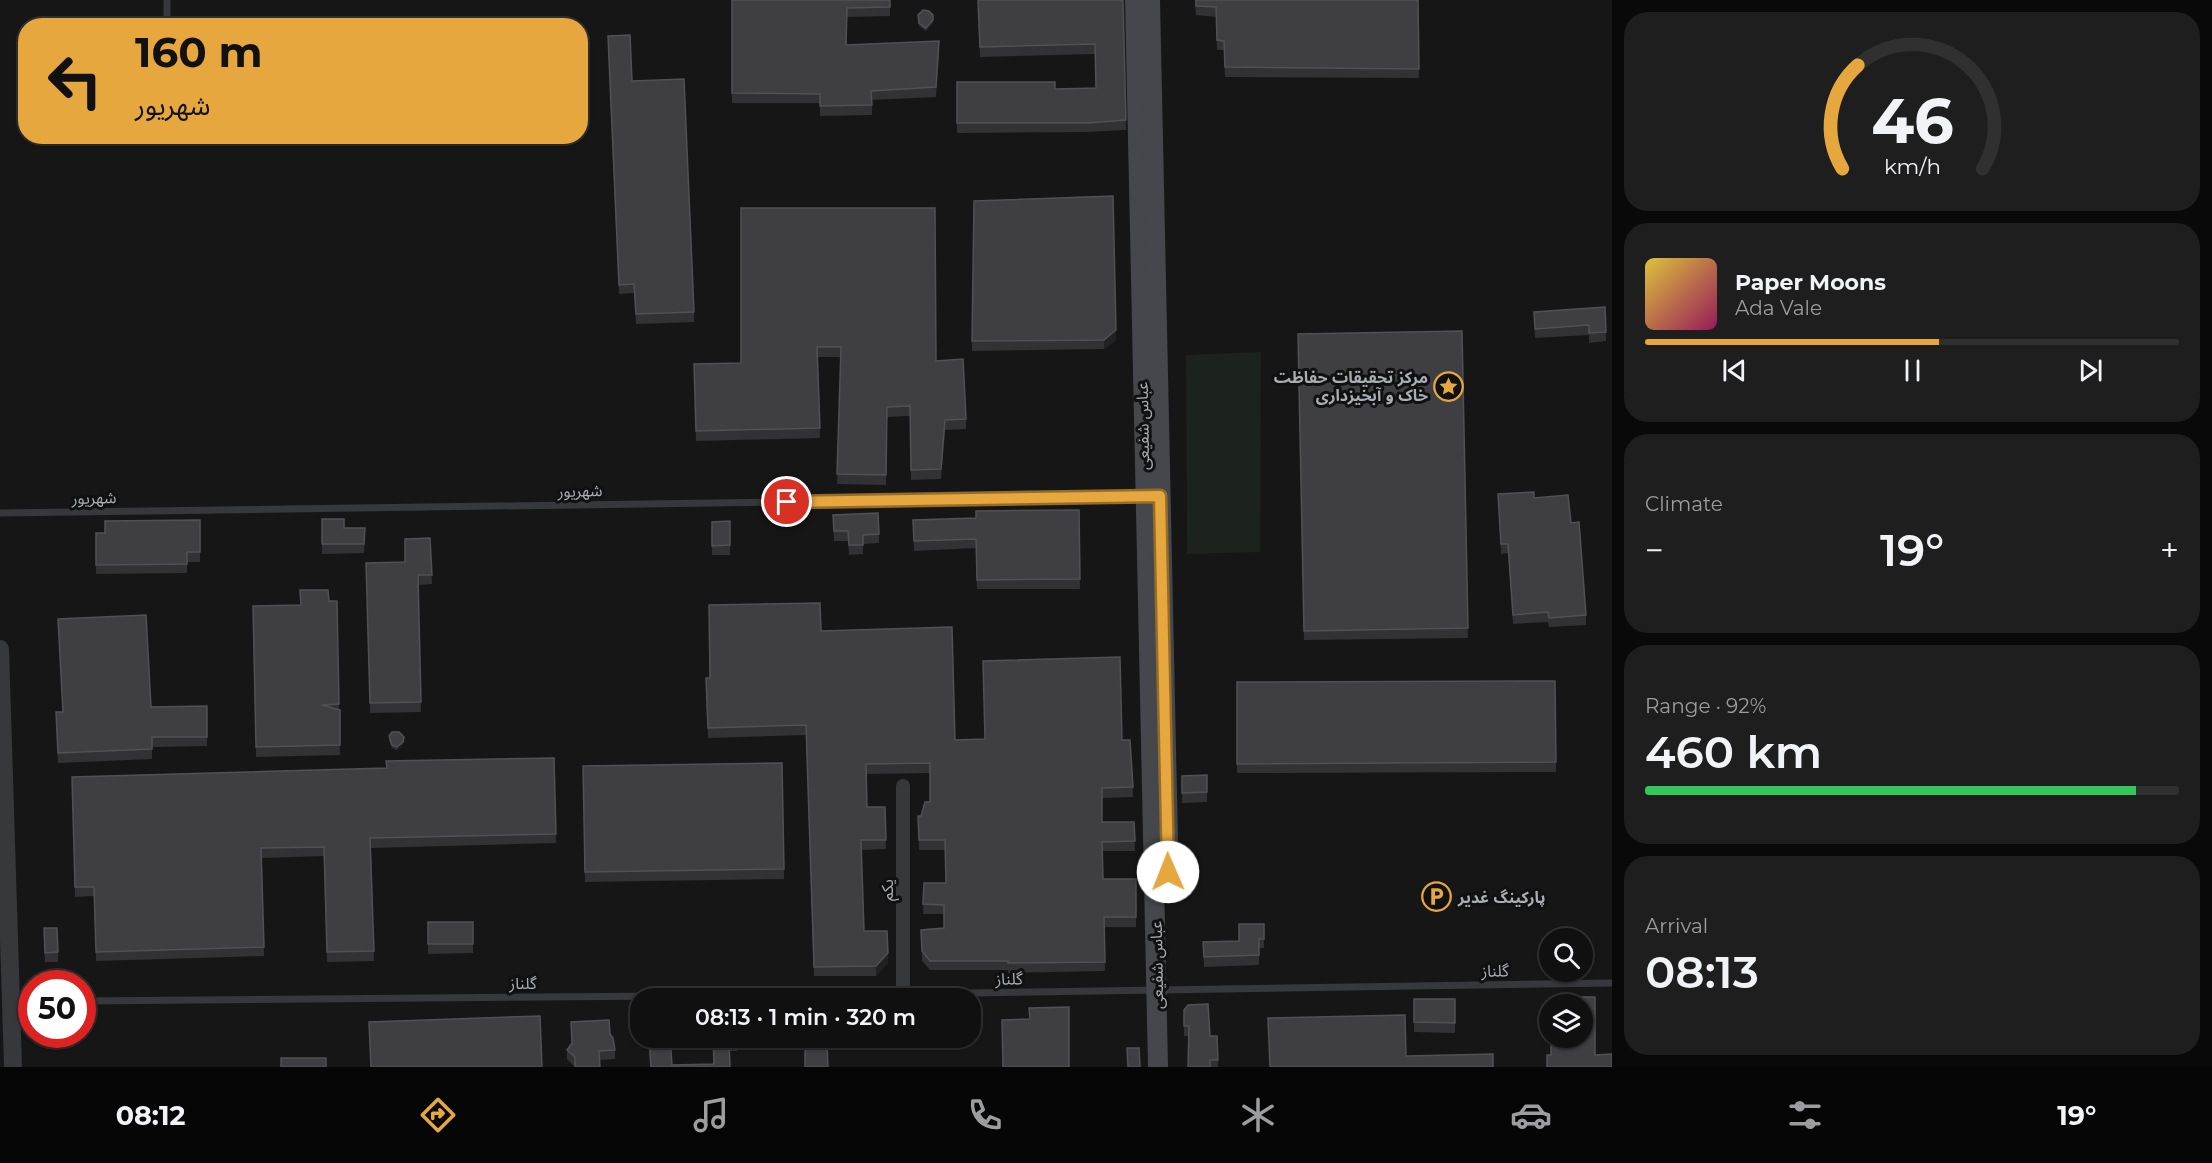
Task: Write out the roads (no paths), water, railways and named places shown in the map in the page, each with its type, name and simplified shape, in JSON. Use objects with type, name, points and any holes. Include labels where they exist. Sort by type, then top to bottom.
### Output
[{"type":"main road","name":"عباس شفیعی","points":[[1135,0],[1152,496],[1164,989],[1170,1067]]},
{"type":"main road","name":"عباس شفیعی","points":[[1150,0],[1152,496]]},
{"type":"main road","name":"عباس شفیعی","points":[[1158,1067],[1164,989]]},
{"type":"street","points":[[0,649],[5,1001],[13,1067]]},
{"type":"street","name":"یکم","points":[[903,786],[903,988]]},
{"type":"lane","points":[[167,0],[167,18]]},
{"type":"lane","name":"شهریور","points":[[0,513],[1152,496]]},
{"type":"lane","name":"گلناز","points":[[981,993],[1612,983]]},
{"type":"lane","name":"گلناز","points":[[96,1000],[630,996]]},
{"type":"place","name":"مرکز تحقیقات حفاظت خاک و آبخیزداری","points":[[1449,386]]},
{"type":"place","name":"پارکینگ غدیر","points":[[1437,897]]}]
